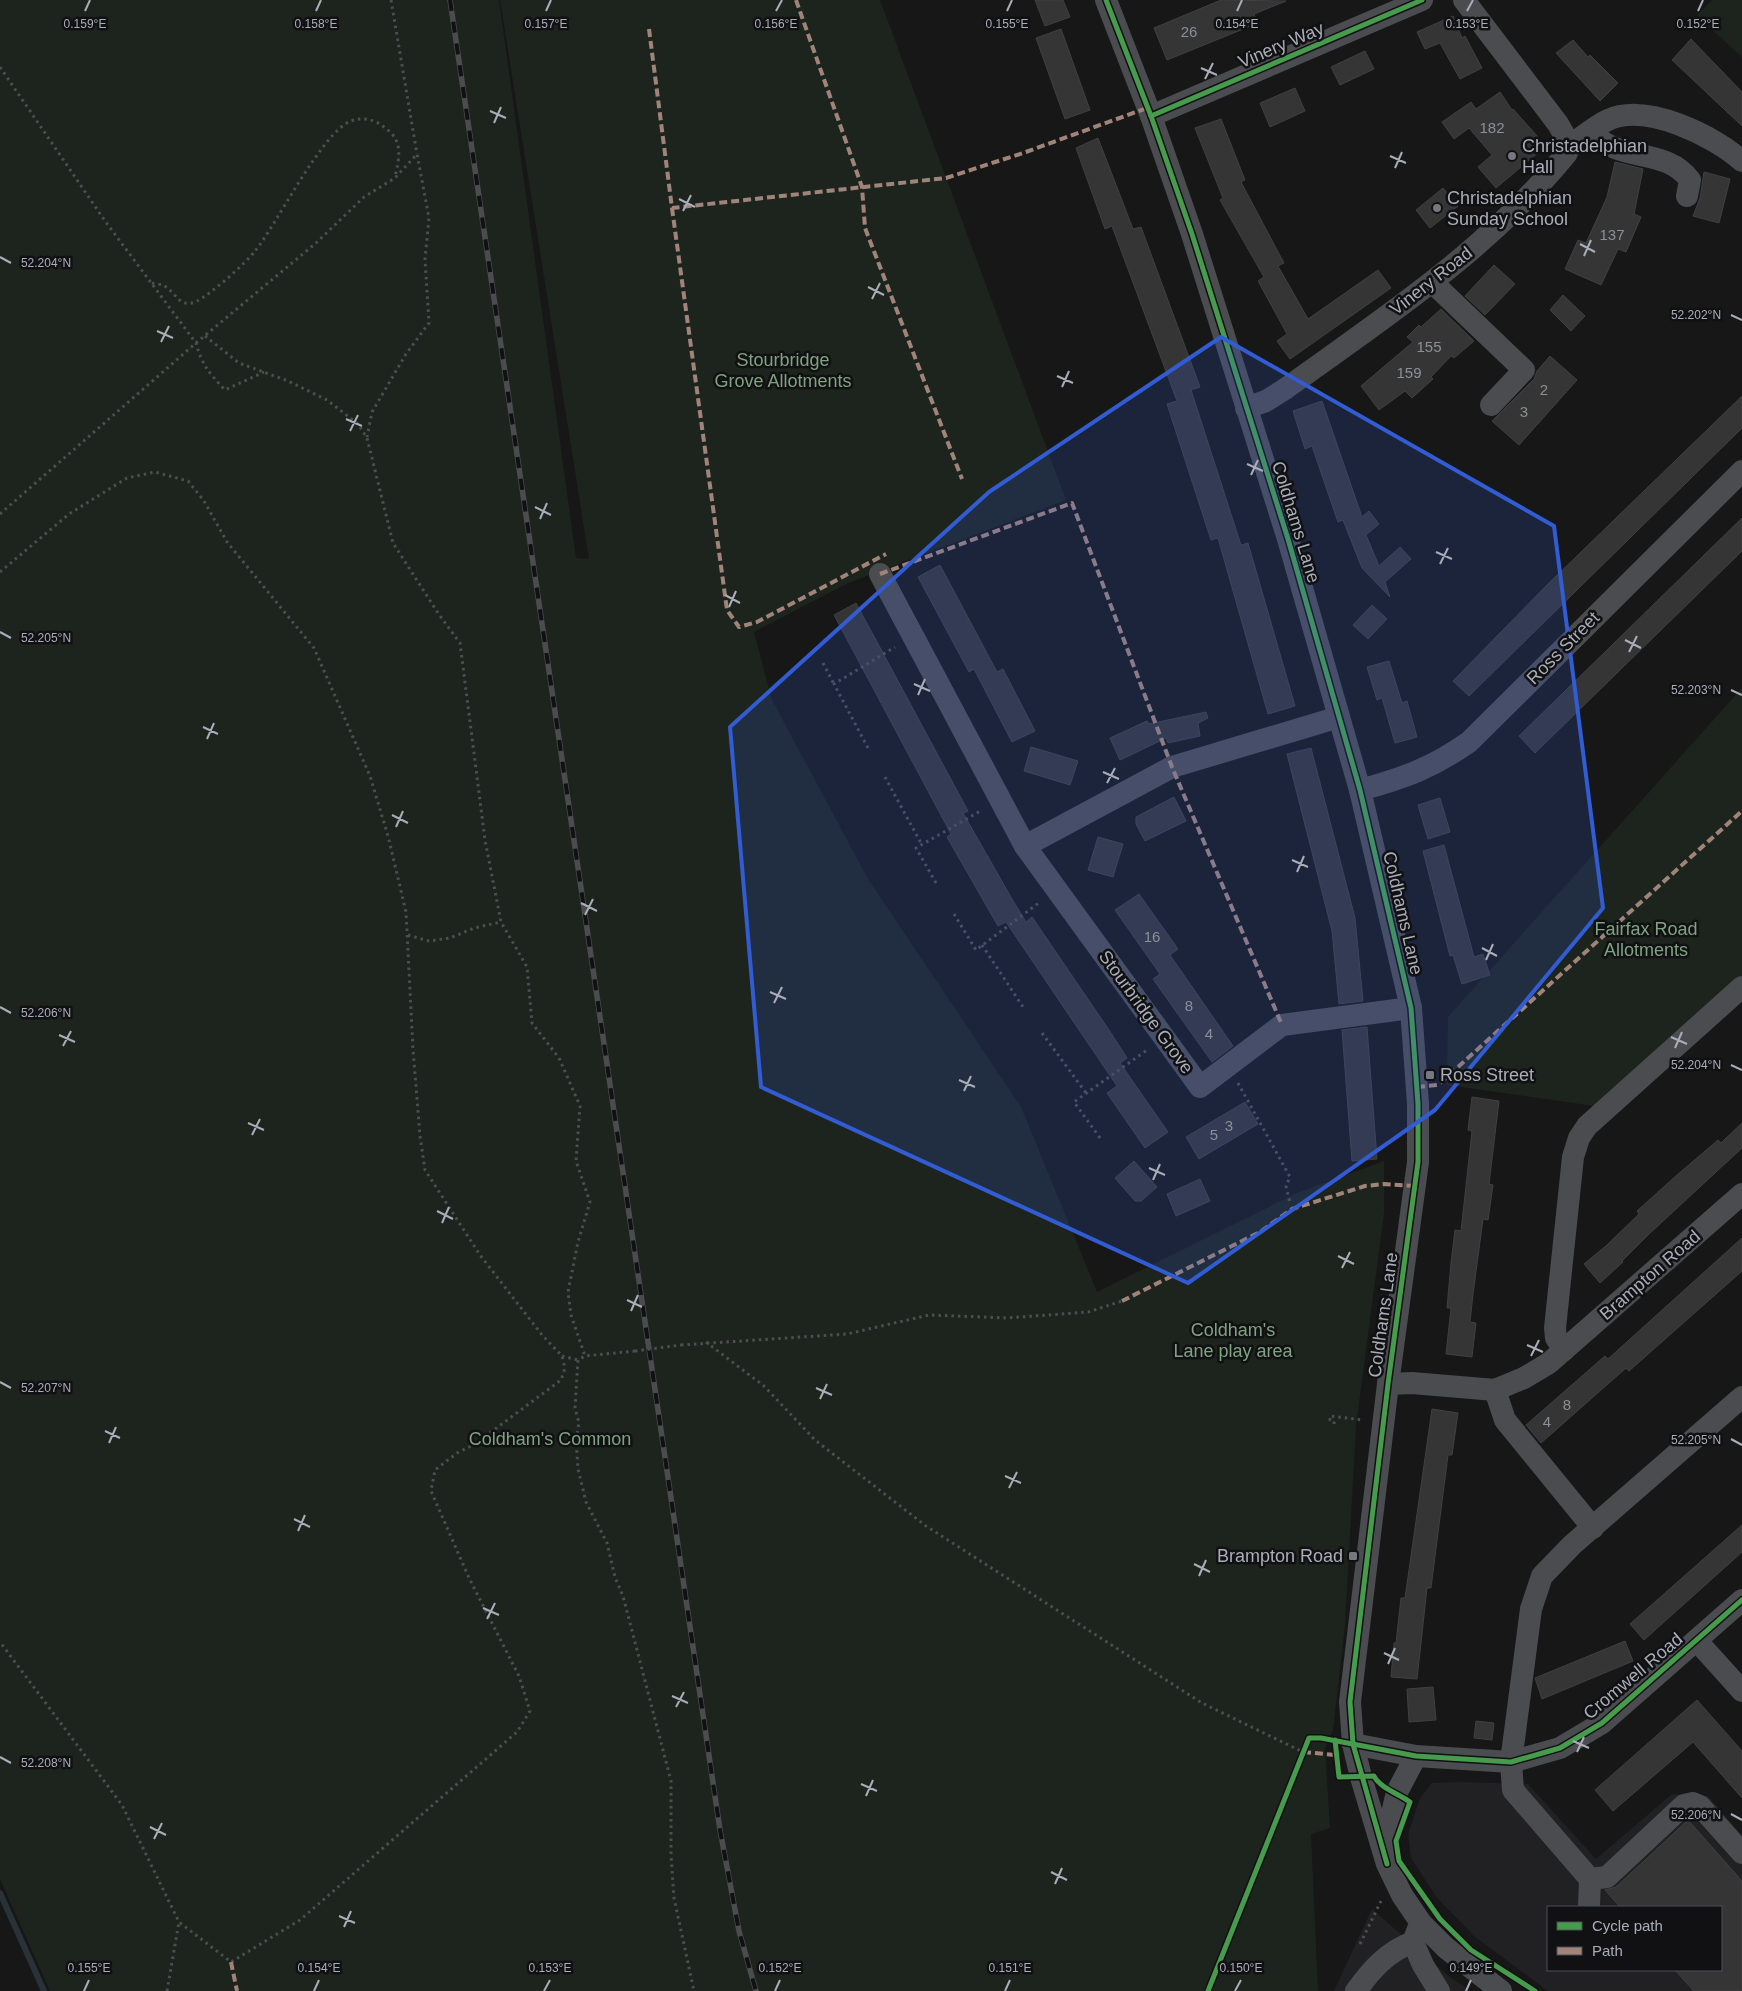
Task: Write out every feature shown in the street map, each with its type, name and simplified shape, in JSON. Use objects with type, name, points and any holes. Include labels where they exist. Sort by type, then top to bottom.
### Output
[{"type":"street","name":"Coldhams Lane","points":[[1106,0],[1151,116],[1192,234],[1288,539],[1360,790],[1411,1008],[1418,1104],[1418,1162],[1383,1423],[1350,1702],[1353,1744],[1387,1864],[1417,1933],[1446,1948],[1501,1991]]},
{"type":"street","name":"Vinery Way","points":[[1151,116],[1422,0]]},
{"type":"street","points":[[1464,0],[1558,124],[1570,145],[1610,119],[1629,116],[1666,120],[1728,148],[1742,161]]},
{"type":"street","points":[[1591,131],[1611,149],[1670,162],[1683,170],[1690,180],[1687,196]]},
{"type":"street","name":"Vinery Road","points":[[1246,408],[1266,401],[1285,389],[1433,283],[1494,229],[1559,163],[1570,145]]},
{"type":"street","points":[[1433,283],[1524,370],[1491,405]]},
{"type":"street","name":"Ross Street","points":[[1360,790],[1412,775],[1441,761],[1469,742],[1742,471]]},
{"type":"street","name":"Stourbridge Grove","points":[[880,574],[1025,846],[1200,1087],[1282,1025],[1411,1008]]},
{"type":"street","points":[[1025,846],[1172,767],[1339,717]]},
{"type":"street","points":[[1564,1350],[1556,1338],[1555,1328],[1573,1157],[1579,1138],[1587,1126],[1742,987]]},
{"type":"street","name":"Brampton Road","points":[[1388,1384],[1412,1383],[1496,1390],[1524,1378],[1549,1363],[1742,1194]]},
{"type":"street","points":[[1496,1390],[1505,1420],[1593,1528]]},
{"type":"street","points":[[1589,1906],[1590,1879],[1513,1790],[1511,1762],[1531,1609],[1542,1576],[1572,1544],[1593,1528],[1742,1397]]},
{"type":"street","name":"Cromwell Road","points":[[1353,1744],[1416,1756],[1511,1762],[1560,1748],[1602,1723],[1742,1600]]},
{"type":"street","points":[[1697,1641],[1742,1691]]},
{"type":"street","points":[[1383,1849],[1397,1792],[1416,1756]]},
{"type":"street","points":[[1590,1879],[1607,1877],[1684,1806],[1693,1803],[1700,1806],[1742,1853]]},
{"type":"street","points":[[1356,1991],[1374,1967],[1417,1933],[1422,1965],[1439,1991]]},
{"type":"path","points":[[367,438],[372,412],[406,354],[429,323],[425,259],[429,218],[392,0]]},
{"type":"path","points":[[0,67],[105,221],[196,343],[202,364],[225,390],[264,372]]},
{"type":"path","points":[[151,283],[163,285],[180,301],[189,304],[214,288],[254,252],[321,150],[351,121],[368,119],[382,124],[395,138],[399,150],[394,178]]},
{"type":"path","points":[[0,514],[196,343],[316,243],[364,198],[394,178],[417,154]]},
{"type":"path","points":[[205,336],[239,363],[327,400],[358,424],[367,438],[394,543],[438,613],[460,642],[485,840],[501,922],[527,967],[532,1023],[559,1058],[580,1106],[576,1161],[590,1202],[578,1242],[568,1292],[570,1315],[585,1356]]},
{"type":"path","points":[[0,572],[69,514],[127,478],[155,472],[188,481],[204,501],[227,542],[314,648],[370,776],[388,836],[406,912],[413,1049],[420,1136],[426,1170],[480,1255],[542,1335],[562,1356],[565,1368],[561,1380],[475,1444],[457,1453],[435,1470],[430,1491],[468,1578],[520,1676],[530,1711],[517,1732],[300,1920],[231,1962],[179,1922],[122,1806],[0,1642]]},
{"type":"path","points":[[834,684],[913,636]]},
{"type":"path","points":[[823,663],[868,748]]},
{"type":"path","points":[[885,777],[922,845]]},
{"type":"path","points":[[936,883],[916,848],[1000,799]]},
{"type":"path","points":[[954,914],[976,950],[1057,890]]},
{"type":"path","points":[[408,936],[429,941],[450,938],[474,928],[501,922]]},
{"type":"path","points":[[982,946],[1024,1007]]},
{"type":"path","points":[[1042,1033],[1086,1093]]},
{"type":"path","points":[[1100,1138],[1074,1102],[1164,1038]]},
{"type":"path","points":[[1228,1065],[1290,1177],[1286,1186],[1290,1202]]},
{"type":"path","points":[[562,1356],[578,1360],[585,1356],[618,1354],[706,1342],[719,1344],[847,1334],[929,1315],[1007,1318],[1088,1312],[1122,1301]]},
{"type":"path","points":[[706,1342],[764,1386],[815,1440],[926,1526],[1202,1704],[1303,1752]]},
{"type":"path","points":[[578,1360],[575,1408],[579,1423],[576,1440],[578,1469],[586,1502],[607,1543],[671,1781],[671,1855],[674,1898],[694,1991]]},
{"type":"path","points":[[1334,1424],[1330,1420],[1330,1416],[1383,1423]]},
{"type":"path","points":[[1300,1759],[1306,1745]]},
{"type":"path","points":[[1360,1944],[1381,1901]]},
{"type":"path","points":[[167,1991],[179,1922]]},
{"type":"highlighted area","points":[[1221,337],[1554,526],[1603,908],[1435,1110],[1188,1283],[761,1087],[730,727],[989,492]]},
{"type":"shaded area","points":[[1432,1783],[1528,1784],[1596,1859],[1672,1794],[1708,1796],[1742,1835],[1742,1991],[1548,1991],[1474,1936],[1437,1898],[1411,1858],[1408,1834],[1420,1798]]},
{"type":"shaded area","points":[[1372,1909],[1446,1974],[1470,1991],[1334,1991]]},
{"type":"green space","name":"Coldham's Common","points":[[0,0],[499,0],[576,558],[589,559],[500,0],[880,0],[1066,500],[846,584],[754,632],[772,700],[868,879],[1021,1107],[1097,1292],[1297,1193],[1384,1161],[1384,1213],[1356,1426],[1345,1625],[1333,1730],[1325,1748],[1330,1828],[1311,1834],[1318,1991],[50,1991],[0,1879]]},
{"type":"green space","points":[[1712,0],[1742,0],[1742,57],[1697,16]]},
{"type":"green space","name":"Fairfax Road Allotments","points":[[1742,688],[1742,981],[1601,1107],[1447,1085],[1448,1017]]},
{"type":"building","points":[[1035,0],[1063,0],[1070,17],[1045,26]]},
{"type":"building","points":[[1221,0],[1286,1],[1254,14],[1258,23],[1167,60],[1154,28]]},
{"type":"building","points":[[1453,16],[1462,38],[1465,36],[1482,68],[1460,79],[1440,43],[1425,49],[1417,32]]},
{"type":"building","points":[[1061,29],[1090,110],[1065,119],[1036,38]]},
{"type":"building","points":[[1691,39],[1742,92],[1742,126],[1672,60]]},
{"type":"building","points":[[1573,40],[1588,57],[1590,55],[1618,83],[1600,101],[1556,53]]},
{"type":"building","points":[[1365,51],[1374,69],[1340,85],[1331,67]]},
{"type":"building","points":[[1295,88],[1305,111],[1270,127],[1260,103]]},
{"type":"building","points":[[1500,92],[1512,110],[1546,146],[1496,188],[1478,167],[1492,155],[1469,128],[1454,139],[1442,122],[1471,102],[1476,109]]},
{"type":"building","points":[[1221,119],[1245,180],[1241,182],[1284,263],[1278,266],[1308,319],[1378,270],[1391,288],[1290,359],[1277,341],[1287,334],[1258,281],[1264,277],[1220,200],[1223,198],[1195,128]]},
{"type":"building","points":[[1098,138],[1133,229],[1141,227],[1200,387],[1191,390],[1241,545],[1248,543],[1295,706],[1268,714],[1218,538],[1211,540],[1167,404],[1177,401],[1112,226],[1105,229],[1076,148]]},
{"type":"building","points":[[1615,162],[1643,169],[1634,214],[1641,217],[1626,252],[1618,249],[1601,285],[1565,269],[1578,240],[1586,243],[1607,197]]},
{"type":"building","points":[[1704,172],[1730,179],[1719,223],[1693,216],[1700,198]]},
{"type":"building","name":"Christadelphian Sunday School","points":[[1443,188],[1458,206],[1430,228],[1416,210]]},
{"type":"building","points":[[1494,265],[1515,284],[1485,315],[1465,296]]},
{"type":"building","points":[[1563,295],[1585,316],[1571,331],[1550,310]]},
{"type":"building","points":[[1441,309],[1474,341],[1454,358],[1451,356],[1431,377],[1433,379],[1412,398],[1405,391],[1379,410],[1361,386],[1413,342],[1407,337],[1419,325],[1421,327]]},
{"type":"building","points":[[1550,356],[1577,380],[1519,445],[1492,421],[1534,379],[1537,371]]},
{"type":"building","points":[[1742,396],[1742,428],[1469,696],[1453,681],[1548,584]]},
{"type":"building","points":[[1322,401],[1362,517],[1369,511],[1379,524],[1366,535],[1379,566],[1400,547],[1411,559],[1385,582],[1390,597],[1362,568],[1343,520],[1338,522],[1312,446],[1305,449],[1293,411]]},
{"type":"building","points":[[1742,518],[1742,551],[1535,753],[1519,736]]},
{"type":"building","points":[[940,565],[997,672],[1003,669],[1035,731],[1012,742],[974,669],[969,672],[918,577]]},
{"type":"building","points":[[856,603],[968,811],[963,813],[1012,899],[1026,922],[1032,917],[1109,1030],[1127,1058],[1120,1063],[1168,1132],[1145,1148],[1107,1093],[1117,1086],[1006,922],[998,926],[947,837],[951,834],[834,615]]},
{"type":"building","points":[[1372,605],[1387,619],[1368,639],[1353,625]]},
{"type":"building","points":[[1389,661],[1402,703],[1407,701],[1417,737],[1395,743],[1382,698],[1377,700],[1367,667]]},
{"type":"building","points":[[1206,712],[1208,718],[1198,723],[1200,736],[1168,743],[1166,738],[1120,760],[1110,738],[1147,721],[1149,724]]},
{"type":"building","points":[[1031,747],[1078,761],[1070,785],[1024,771]]},
{"type":"building","points":[[1311,748],[1355,918],[1363,1001],[1339,1004],[1332,931],[1287,754]]},
{"type":"building","points":[[1174,797],[1186,821],[1145,841],[1136,824],[1136,817]]},
{"type":"building","points":[[1440,798],[1450,832],[1428,839],[1418,805]]},
{"type":"building","points":[[1098,837],[1123,844],[1113,877],[1088,870]]},
{"type":"building","points":[[1444,845],[1474,957],[1483,954],[1490,975],[1462,984],[1453,955],[1450,956],[1423,851]]},
{"type":"building","points":[[1139,894],[1178,949],[1170,955],[1233,1046],[1212,1062],[1153,979],[1160,974],[1115,910]]},
{"type":"building","points":[[1367,1027],[1377,1159],[1352,1161],[1342,1030]]},
{"type":"building","points":[[1472,1097],[1499,1101],[1489,1184],[1493,1185],[1488,1220],[1483,1219],[1470,1322],[1476,1323],[1472,1357],[1446,1354],[1451,1308],[1447,1308],[1451,1263],[1455,1230],[1461,1231],[1472,1131],[1468,1130]]},
{"type":"building","points":[[1245,1102],[1258,1124],[1199,1159],[1186,1137]]},
{"type":"building","points":[[1742,1123],[1742,1148],[1648,1235],[1600,1283],[1584,1264],[1607,1245],[1639,1214],[1637,1211],[1677,1175],[1718,1140],[1721,1143]]},
{"type":"building","points":[[1134,1161],[1157,1187],[1141,1201],[1135,1201],[1115,1178]]},
{"type":"building","points":[[1200,1179],[1210,1201],[1176,1216],[1167,1194]]},
{"type":"building","points":[[1742,1238],[1742,1271],[1629,1371],[1626,1368],[1541,1443],[1526,1425],[1605,1356],[1608,1359]]},
{"type":"building","points":[[1432,1409],[1458,1413],[1452,1455],[1448,1455],[1431,1588],[1427,1588],[1417,1679],[1391,1677],[1394,1643],[1396,1643],[1401,1598],[1405,1598]]},
{"type":"building","points":[[1742,1525],[1742,1552],[1644,1640],[1630,1624]]},
{"type":"building","points":[[1625,1641],[1633,1661],[1542,1699],[1535,1678]]},
{"type":"building","points":[[1433,1687],[1436,1720],[1409,1722],[1407,1689]]},
{"type":"building","points":[[1697,1700],[1742,1751],[1742,1798],[1693,1742],[1613,1811],[1595,1790]]},
{"type":"building","points":[[1476,1721],[1494,1723],[1492,1740],[1474,1738]]},
{"type":"building","points":[[1688,1820],[1742,1881],[1742,1991],[1694,1991],[1676,1971],[1722,1971],[1722,1906],[1619,1906],[1605,1890],[1616,1887]]},
{"type":"waterway","points":[[0,1893],[44,1991]]},
{"type":"railway","points":[[450,0],[720,1830],[739,1931],[756,1991]]},
{"type":"marked path","points":[[796,0],[862,187],[865,228],[962,479]]},
{"type":"marked path","points":[[649,29],[672,208],[946,178],[1023,153],[1147,108]]},
{"type":"marked path","points":[[672,208],[727,610],[739,627],[757,622],[886,554]]},
{"type":"marked path","points":[[880,574],[1072,503],[1172,767],[1282,1025]]},
{"type":"marked path","points":[[1417,1087],[1438,1085],[1742,811]]},
{"type":"marked path","points":[[1122,1301],[1260,1232],[1292,1209],[1365,1186],[1384,1184],[1415,1186]]},
{"type":"marked path","points":[[1303,1752],[1336,1755]]},
{"type":"marked path","points":[[231,1962],[237,1991]]},
{"type":"cycle path","points":[[1106,0],[1151,116],[1192,234],[1288,539],[1360,790],[1411,1008],[1418,1104],[1418,1162],[1388,1384],[1350,1702],[1353,1744],[1387,1864]]},
{"type":"cycle path","points":[[1151,116],[1422,0]]},
{"type":"cycle path","points":[[1208,1991],[1309,1738],[1321,1738],[1416,1756],[1511,1762],[1560,1748],[1602,1723],[1742,1600]]},
{"type":"cycle path","points":[[1335,1740],[1339,1777],[1374,1776],[1385,1787],[1410,1802],[1396,1841],[1399,1861],[1440,1919],[1471,1950],[1535,1991]]},
{"type":"place","name":"Christadelphian Hall","points":[[1512,156]]},
{"type":"place","name":"Christadelphian Sunday School","points":[[1437,208]]},
{"type":"place","name":"Ross Street","points":[[1430,1075]]},
{"type":"place","name":"Brampton Road","points":[[1353,1556]]},
{"type":"park label","name":"Stourbridge Grove Allotments","points":[[783,370]]},
{"type":"park label","name":"Coldham's Lane play area","points":[[1233,1340]]}]
